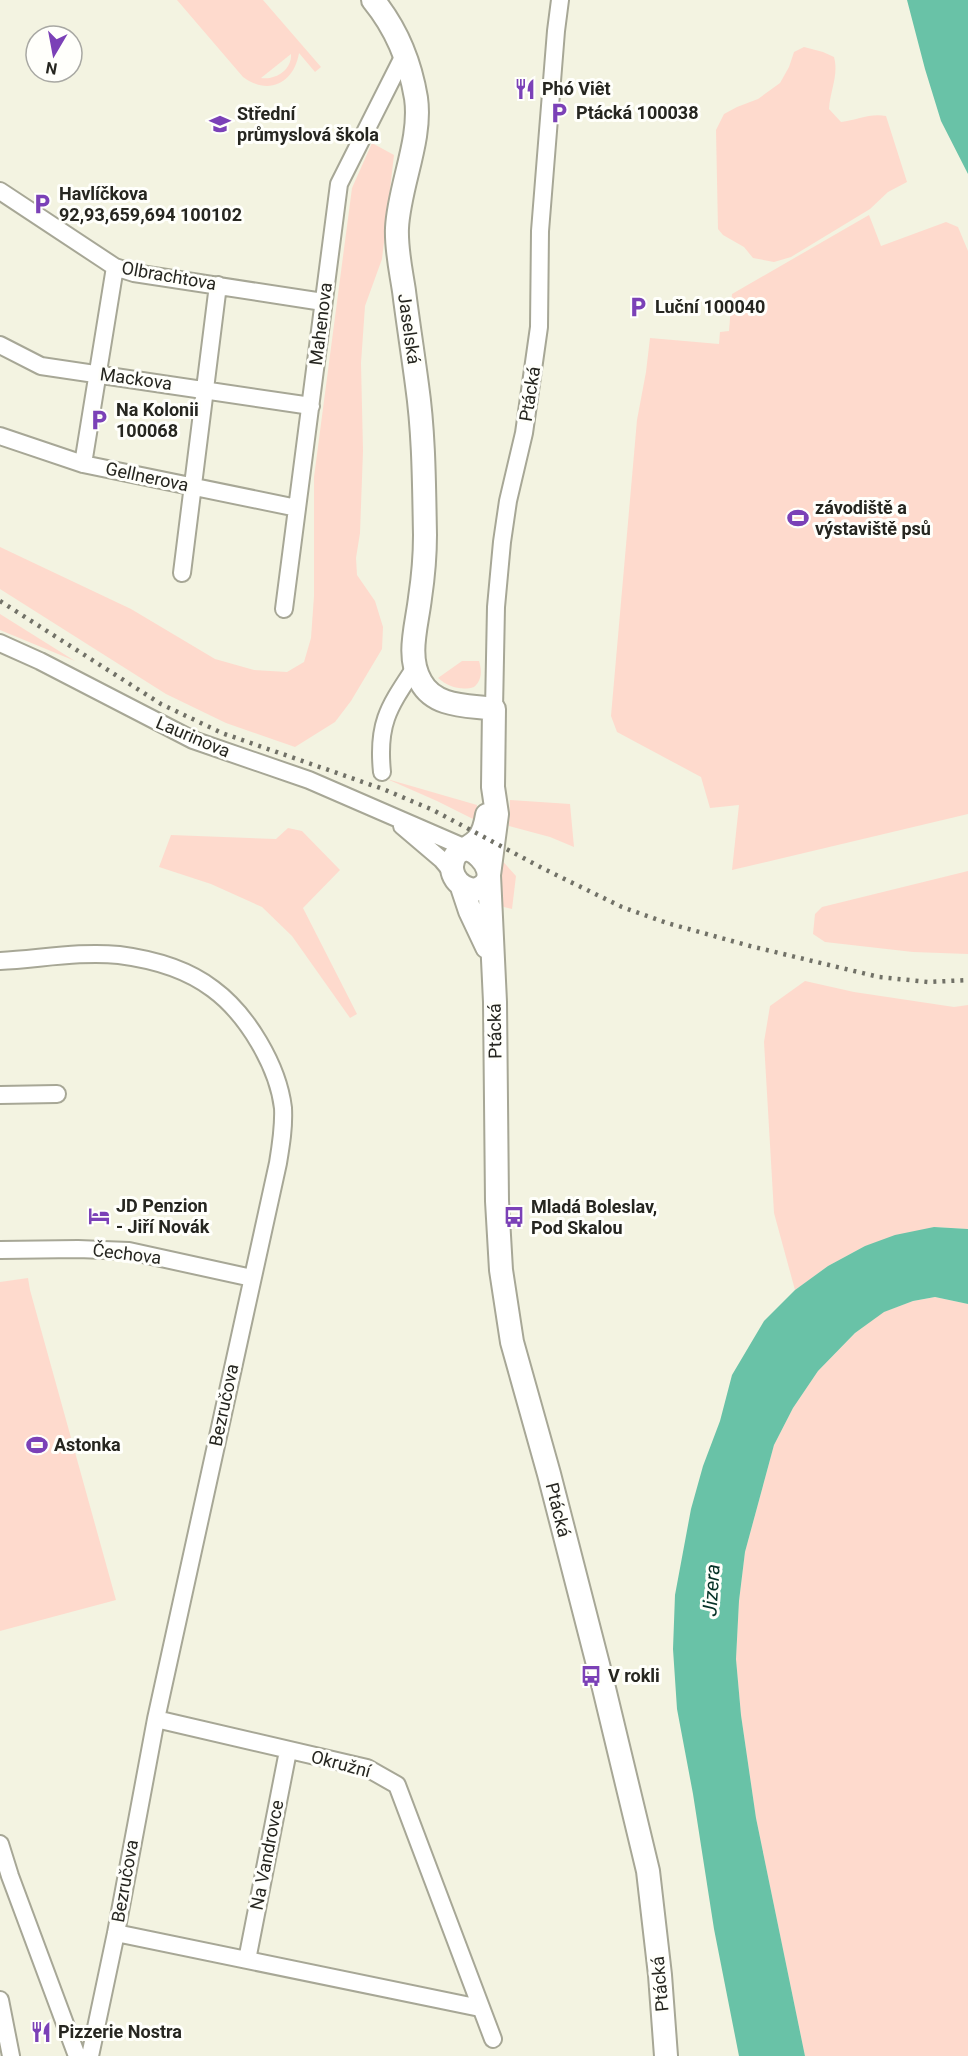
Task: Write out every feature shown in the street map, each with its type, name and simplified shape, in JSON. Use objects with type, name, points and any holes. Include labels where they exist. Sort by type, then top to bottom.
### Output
[{"type":"street","name":"Jaselská","points":[[373,0],[405,53],[416,102],[412,145],[397,228],[418,389],[423,463],[425,537],[421,597],[413,649],[414,669]]},
{"type":"street","name":"Ptácká","points":[[560,0],[540,231],[540,307],[537,346],[524,433],[508,501],[496,607],[493,787],[497,814],[489,875],[493,959],[497,1202],[504,1297],[521,1376],[567,1542],[648,1871],[666,2056]]},
{"type":"street","name":"Mahenova","points":[[284,609],[339,184],[405,53]]},
{"type":"street","name":"Olbrachtova","points":[[0,191],[115,267],[134,273],[323,302]]},
{"type":"street","points":[[83,464],[115,267]]},
{"type":"street","points":[[182,573],[218,285]]},
{"type":"street","name":"Mackova","points":[[0,345],[41,366],[204,388],[311,406]]},
{"type":"street","name":"Gellnerova","points":[[0,436],[83,464],[297,508]]},
{"type":"street","name":"Laurinova","points":[[0,644],[40,661],[193,740],[309,780],[392,818],[468,849]]},
{"type":"street","points":[[414,669],[421,684],[438,699],[450,703],[494,709]]},
{"type":"street","points":[[382,772],[380,756],[383,722],[391,704],[414,669]]},
{"type":"street","name":"Ptácká","points":[[468,849],[481,835],[493,787]]},
{"type":"street","name":"Laurinova","points":[[392,818],[442,860],[457,880]]},
{"type":"street","points":[[468,849],[481,856],[487,864],[489,875],[485,884],[479,889],[470,890],[457,880],[454,856],[468,849]]},
{"type":"street","name":"Ptácká","points":[[457,880],[493,959]]},
{"type":"street","name":"Bezručova","points":[[0,962],[83,955],[117,955],[181,971],[213,989],[261,1043],[274,1074],[283,1107],[283,1134],[278,1163],[156,1719],[90,2056]]},
{"type":"street","points":[[0,1095],[57,1094]]},
{"type":"street","name":"Čechova","points":[[0,1250],[129,1251],[252,1278]]},
{"type":"street","name":"Okružní","points":[[156,1719],[368,1768],[397,1785],[493,2039]]},
{"type":"street","name":"Na Vandrovce","points":[[246,1960],[288,1751]]},
{"type":"street","points":[[0,1844],[77,2056]]},
{"type":"street","points":[[116,1932],[480,2008]]},
{"type":"street","points":[[0,2000],[11,2056]]},
{"type":"shaded area","points":[[177,0],[263,0],[321,67],[315,72],[299,53],[292,72],[279,83],[271,86],[262,85],[243,77]],"holes":[[[291,54],[286,69],[278,75],[261,78]]]},
{"type":"shaded area","points":[[804,47],[834,57],[835,77],[829,109],[841,122],[869,116],[886,116],[907,182],[888,192],[870,209],[791,257],[774,262],[753,258],[744,247],[723,235],[718,229],[716,130],[724,114],[758,99],[780,83],[794,52]]},
{"type":"shaded area","points":[[372,143],[394,155],[382,259],[365,306],[361,363],[363,451],[360,533],[356,558],[357,575],[375,601],[383,627],[382,649],[351,701],[335,722],[295,747],[226,723],[166,694],[0,589],[0,547],[131,609],[215,659],[254,670],[287,672],[304,662],[311,638],[314,596],[314,477],[352,188]]},
{"type":"shaded area","name":"závodiště a výstaviště psů","points":[[869,215],[881,246],[946,222],[958,227],[968,251],[968,814],[732,870],[739,805],[710,808],[701,777],[617,732],[611,716],[637,420],[650,338],[719,344],[720,332],[729,331],[732,294]]},
{"type":"shaded area","points":[[0,614],[75,661],[0,630]]},
{"type":"shaded area","points":[[462,661],[479,661],[481,675],[474,687],[465,689],[455,687],[438,678]]},
{"type":"shaded area","points":[[387,779],[477,805],[477,816],[481,823],[437,801]]},
{"type":"shaded area","points":[[510,800],[570,804],[574,847],[550,837],[509,826]]},
{"type":"shaded area","points":[[288,828],[302,831],[340,870],[303,908],[357,1014],[350,1018],[292,936],[262,907],[211,884],[159,867],[171,835],[276,839]]},
{"type":"shaded area","points":[[497,855],[516,876],[512,909],[500,904]]},
{"type":"shaded area","points":[[968,871],[968,954],[913,952],[825,942],[813,934],[815,914],[822,907]]},
{"type":"shaded area","points":[[805,981],[854,992],[954,1007],[968,1005],[968,1229],[934,1227],[865,1246],[828,1266],[795,1290],[774,1213],[764,1042],[770,1006]]},
{"type":"shaded area","name":"Astonka","points":[[28,1278],[116,1600],[0,1631],[0,1282]]},
{"type":"shaded area","points":[[935,1297],[968,1304],[968,2056],[805,2056],[756,1818],[741,1715],[736,1659],[739,1601],[745,1552],[774,1445],[793,1408],[818,1371],[855,1333],[883,1312],[913,1301]]},
{"type":"water","points":[[907,0],[968,0],[968,174],[941,121]]},
{"type":"water","name":"Jizera","points":[[934,1227],[968,1229],[968,1304],[935,1297],[913,1301],[884,1312],[855,1333],[818,1371],[793,1408],[774,1445],[745,1552],[739,1601],[736,1659],[741,1715],[756,1818],[805,2056],[739,2056],[714,1929],[677,1709],[673,1649],[675,1595],[691,1509],[703,1466],[720,1421],[732,1375],[764,1321],[795,1290],[828,1266],[865,1246],[895,1235]]},
{"type":"railway","points":[[0,601],[161,704],[222,733],[383,789],[433,810],[544,869],[622,907],[667,923],[750,946],[879,977],[928,982],[968,980]]},
{"type":"place","name":"Phó Viêt","points":[[525,89]]},
{"type":"place","name":"Ptácká 100038","points":[[559,113]]},
{"type":"place","name":"Střední průmyslová škola","points":[[220,124]]},
{"type":"place","name":"Havlíčkova 92,93,659,694 100102","points":[[42,204]]},
{"type":"place","name":"Luční 100040","points":[[638,307]]},
{"type":"place","name":"Na Kolonii 100068","points":[[99,420]]},
{"type":"place","name":"závodiště a výstaviště psů","points":[[798,518]]},
{"type":"place","name":"JD Penzion - Jiří Novák","points":[[99,1216]]},
{"type":"place","name":"Mladá Boleslav, Pod Skalou","points":[[514,1217]]},
{"type":"place","name":"Astonka","points":[[37,1445]]},
{"type":"place","name":"V rokli","points":[[591,1676]]},
{"type":"place","name":"Pizzerie Nostra","points":[[41,2032]]}]
